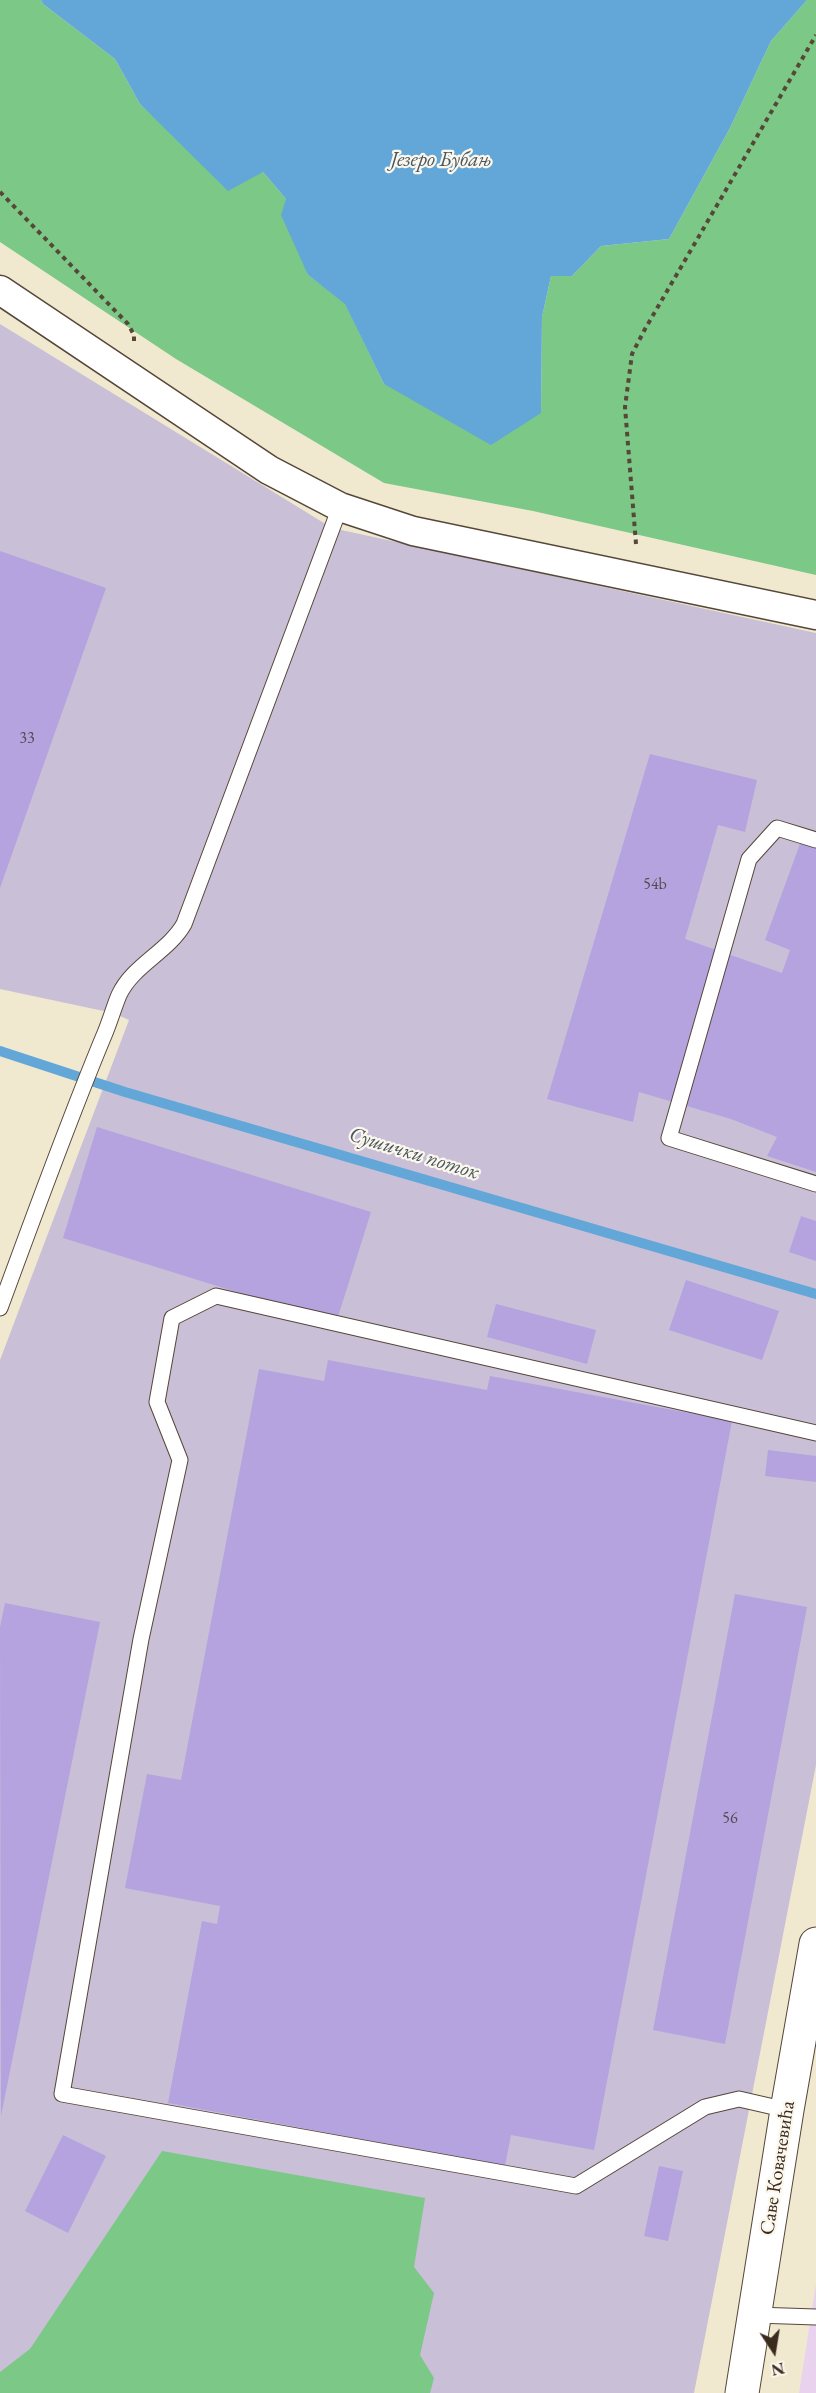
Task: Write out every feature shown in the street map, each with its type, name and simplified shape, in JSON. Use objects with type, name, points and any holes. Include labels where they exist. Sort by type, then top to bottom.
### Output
[{"type":"street","points":[[0,290],[269,470],[340,507],[413,531],[816,615]]},
{"type":"street","name":"Саве Ковачевића","points":[[742,2393],[816,1944]]},
{"type":"lane","points":[[0,1308],[73,1107],[114,1013],[120,993],[135,974],[177,937],[184,924],[340,507]]},
{"type":"lane","points":[[816,840],[777,828],[749,859],[669,1138],[816,1184]]},
{"type":"lane","points":[[787,2110],[739,2099],[705,2107],[576,2186],[62,2094],[141,1639],[180,1460],[157,1401],[172,1318],[216,1296],[816,1433]]},
{"type":"lane","points":[[755,2315],[816,2316]]},
{"type":"path","points":[[639,578],[625,407],[632,354],[816,35]]},
{"type":"path","points":[[0,192],[128,324],[134,335],[135,380]]},
{"type":"shaded area","points":[[0,324],[332,528],[816,633],[816,1765],[694,2393],[0,2393],[0,1360],[129,1020],[113,1013],[0,989]]},
{"type":"shaded area","points":[[816,2284],[816,2393],[799,2393]]},
{"type":"green space","points":[[0,0],[41,0],[43,4],[115,59],[140,104],[174,136],[263,172],[286,199],[308,275],[345,303],[384,384],[541,413],[542,317],[551,276],[572,276],[601,246],[669,239],[730,128],[771,41],[807,0],[816,0],[816,575],[533,511],[384,483],[176,359],[0,242]]},
{"type":"green space","points":[[162,2151],[425,2198],[414,2267],[434,2293],[420,2355],[434,2378],[430,2393],[0,2393],[0,2372],[30,2349]]},
{"type":"water","name":"Језеро Бубањ","points":[[41,0],[807,0],[771,41],[730,128],[669,239],[601,246],[572,276],[551,276],[542,317],[541,413],[491,445],[384,384],[345,304],[308,275],[281,215],[286,199],[263,172],[228,191],[140,104],[115,59],[43,4]]},
{"type":"building","points":[[0,551],[106,588],[0,888]]},
{"type":"building","points":[[650,754],[757,780],[745,832],[718,825],[685,939],[782,973],[790,950],[765,940],[801,841],[816,847],[816,1172],[767,1156],[777,1137],[731,1119],[639,1092],[633,1122],[547,1099]]},
{"type":"building","points":[[97,1127],[371,1212],[336,1323],[63,1238]]},
{"type":"building","points":[[801,1216],[816,1221],[816,1261],[789,1252]]},
{"type":"building","points":[[686,1280],[779,1311],[762,1360],[669,1330]]},
{"type":"building","points":[[496,1304],[596,1330],[587,1364],[487,1337]]},
{"type":"building","points":[[328,1360],[487,1390],[490,1376],[732,1421],[594,2150],[511,2135],[505,2166],[168,2103],[202,1921],[217,1924],[220,1906],[125,1888],[147,1774],[181,1780],[259,1369],[324,1381]]},
{"type":"building","points":[[768,1450],[816,1456],[816,1482],[765,1476]]},
{"type":"building","points":[[735,1594],[807,1607],[725,2044],[653,2030]]},
{"type":"building","points":[[5,1603],[100,1622],[1,2116],[0,1627]]},
{"type":"building","points":[[63,2135],[106,2156],[68,2233],[25,2211]]},
{"type":"building","points":[[659,2166],[683,2171],[668,2241],[644,2236]]},
{"type":"waterway","name":"Сушички поток","points":[[0,1051],[125,1092],[816,1294]]}]
